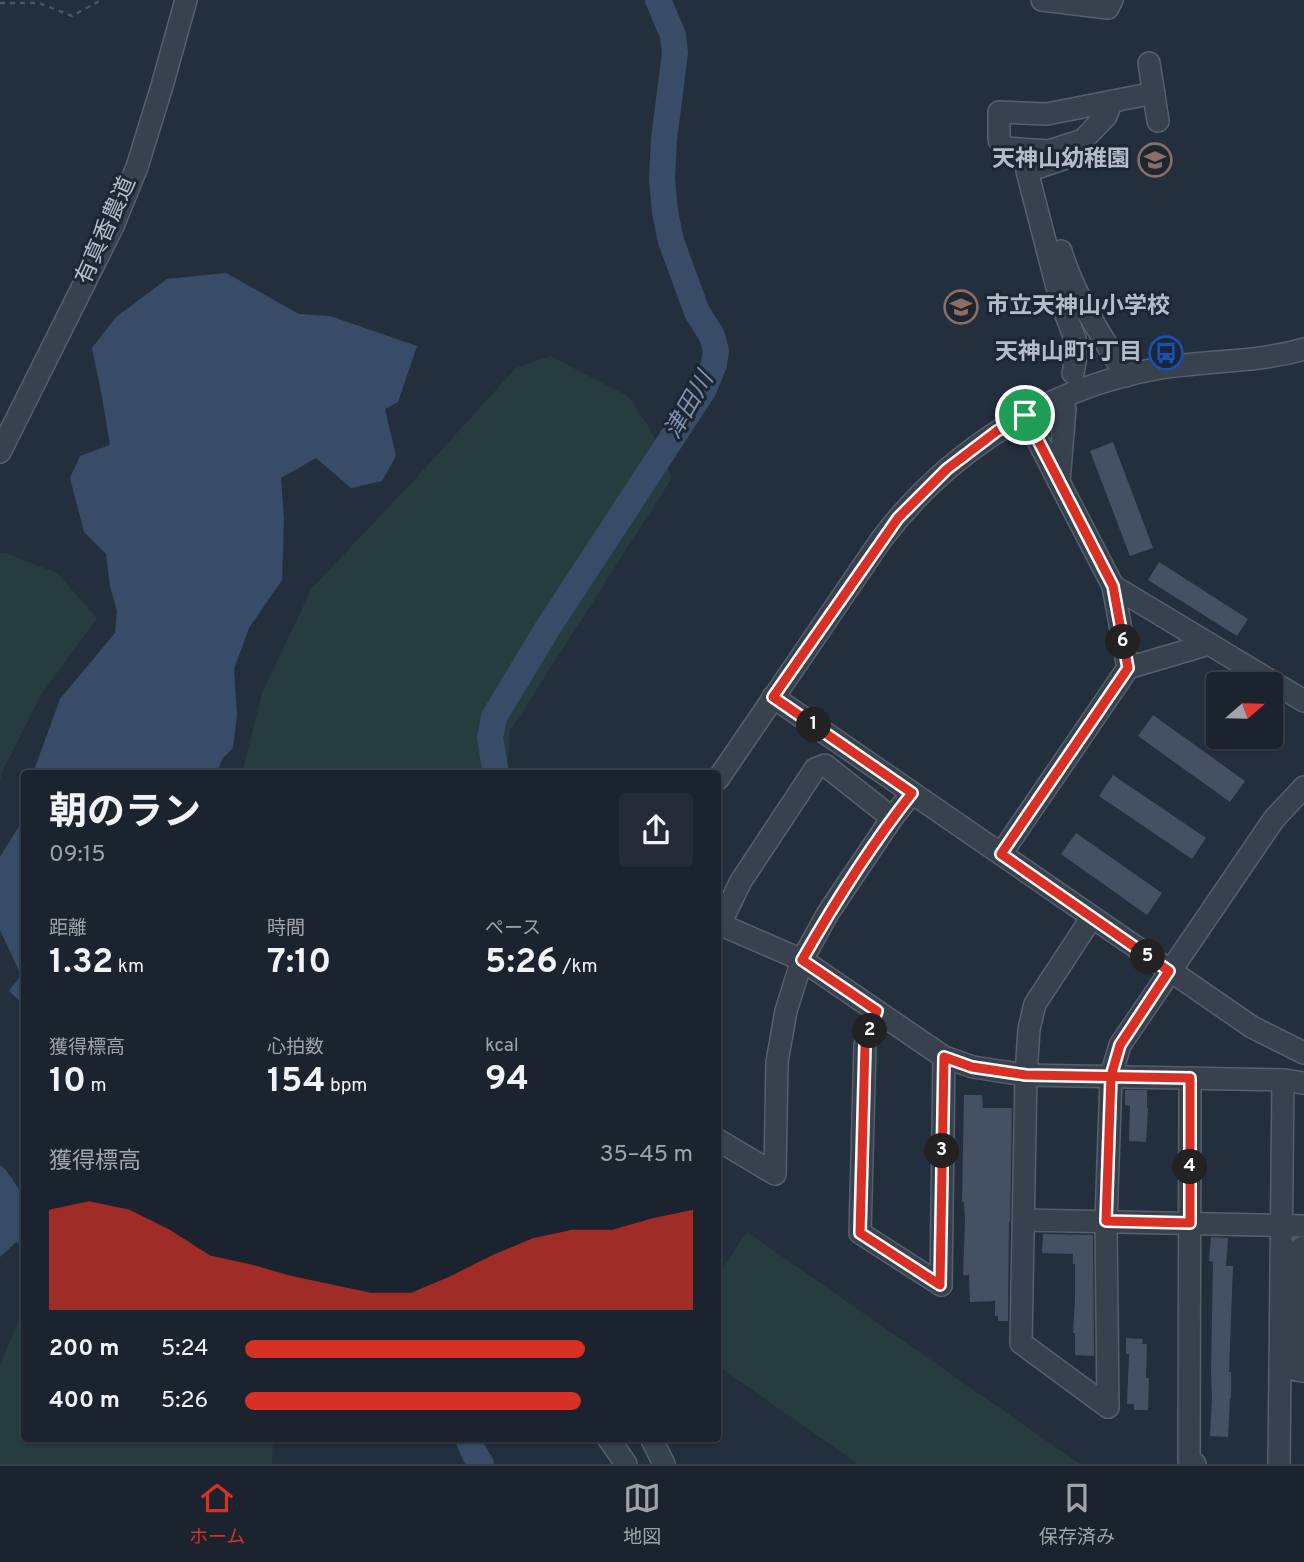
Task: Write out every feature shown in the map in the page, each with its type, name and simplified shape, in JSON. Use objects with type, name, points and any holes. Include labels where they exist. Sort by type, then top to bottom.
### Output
[{"type":"street","name":"有真香農道","points":[[0,452],[113,226],[136,167],[186,0]]},
{"type":"street","points":[[1042,0],[1108,8],[1112,0]]},
{"type":"street","points":[[1149,63],[1158,121]]},
{"type":"street","points":[[1087,150],[1039,159],[1006,148],[999,140],[999,112],[1047,114],[1154,93]]},
{"type":"street","points":[[1073,373],[1075,339],[1060,299],[1027,171],[1049,151],[1083,139],[1105,116],[1112,101]]},
{"type":"street","points":[[1039,159],[1067,272],[1126,376]]},
{"type":"street","points":[[721,775],[898,518],[947,469],[997,431],[1050,403],[1126,376],[1185,365],[1245,361],[1304,349]]},
{"type":"street","points":[[1059,482],[1065,409]]},
{"type":"street","points":[[1025,415],[1113,586],[1128,668]]},
{"type":"street","points":[[1113,586],[1304,701]]},
{"type":"street","points":[[1001,854],[1128,668],[1209,644]]},
{"type":"street","points":[[773,697],[1252,1027],[1304,1053]]},
{"type":"street","points":[[721,920],[741,881],[815,769],[825,765],[892,818]]},
{"type":"street","points":[[1092,917],[1035,1004],[1029,1028],[1021,1343],[1108,1407],[1106,1221],[1111,1076],[1120,1045],[1274,819],[1304,787]]},
{"type":"street","points":[[721,1142],[775,1174],[777,1062],[786,1011],[802,960],[828,913],[912,793]]},
{"type":"street","points":[[721,927],[802,960],[944,1057],[972,1067],[1026,1075],[1294,1082],[1282,1226],[1279,1464]]},
{"type":"street","points":[[877,1011],[865,1045],[860,1233],[940,1285],[944,1057]]},
{"type":"street","points":[[1190,1078],[1189,1460],[1195,1464]]},
{"type":"street","points":[[1024,1220],[1304,1226]]},
{"type":"street","points":[[1304,1247],[1297,1254],[1296,1370],[1304,1371]]},
{"type":"street","points":[[611,1442],[626,1464]]},
{"type":"street","points":[[653,1442],[664,1464]]},
{"type":"path","points":[[0,3],[39,3],[72,16],[101,0]]},
{"type":"green space","points":[[550,356],[628,396],[649,427],[672,478],[510,731],[507,770],[243,770],[262,693],[312,588],[516,368]]},
{"type":"green space","points":[[0,553],[57,573],[97,618],[41,695],[2,772],[0,782]]},
{"type":"green space","points":[[747,1232],[1080,1464],[858,1464],[721,1368],[721,1271]]},
{"type":"green space","points":[[21,1317],[21,1442],[273,1442],[272,1464],[0,1464],[0,1364]]},
{"type":"water","points":[[226,273],[299,314],[330,316],[417,346],[398,402],[385,409],[396,456],[382,481],[351,488],[316,458],[281,478],[284,520],[282,580],[249,628],[234,669],[237,715],[233,748],[223,758],[217,770],[34,770],[60,699],[115,633],[117,611],[110,586],[106,554],[84,532],[70,478],[80,456],[110,445],[92,348],[116,317],[167,279]]},
{"type":"water","points":[[21,823],[21,975],[0,930],[0,857]]},
{"type":"water","points":[[21,975],[21,1002],[9,991]]},
{"type":"water","points":[[0,1165],[21,1192],[21,1242],[15,1243],[0,1257]]},
{"type":"building","points":[[1113,442],[1153,548],[1130,556],[1090,451]]},
{"type":"building","points":[[1159,562],[1248,619],[1237,636],[1148,580]]},
{"type":"building","points":[[1153,715],[1245,781],[1230,802],[1138,736]]},
{"type":"building","points":[[1113,775],[1206,838],[1192,859],[1099,796]]},
{"type":"building","points":[[1076,833],[1162,893],[1147,915],[1061,854]]},
{"type":"building","points":[[1125,1090],[1147,1090],[1146,1142],[1129,1141],[1130,1106],[1125,1105]]},
{"type":"building","points":[[964,1095],[982,1095],[983,1108],[1012,1108],[1008,1321],[998,1321],[998,1316],[995,1316],[995,1301],[970,1302],[969,1275],[963,1275]]},
{"type":"building","points":[[1043,1234],[1093,1235],[1094,1356],[1075,1355],[1073,1254],[1042,1253]]},
{"type":"building","points":[[1211,1237],[1228,1238],[1226,1266],[1233,1266],[1228,1437],[1210,1436],[1213,1262],[1209,1261]]},
{"type":"building","points":[[1126,1338],[1143,1339],[1142,1344],[1147,1344],[1148,1410],[1134,1410],[1134,1404],[1127,1404],[1129,1354],[1126,1354]]},
{"type":"waterway","name":"津田川","points":[[495,770],[490,738],[494,717],[547,629],[704,389],[714,364],[716,351],[712,336],[697,312],[671,241],[665,212],[662,179],[664,139],[675,53],[673,35],[658,0]]},
{"type":"waterway","name":"津田川","points":[[470,1442],[481,1464]]},
{"type":"place","name":"天神山幼稚園","points":[[1155,160]]},
{"type":"place","name":"市立天神山小学校","points":[[961,307]]},
{"type":"place","name":"天神山町1丁目","points":[[1166,353]]},
{"type":"route","points":[[1025,415],[974,447],[923,491],[898,518],[773,697],[912,793],[828,913],[802,960],[877,1011],[865,1045],[860,1233],[940,1285],[944,1057],[972,1067],[1026,1075],[1111,1076],[1190,1078],[1190,1223],[1106,1221],[1111,1076],[1120,1045],[1169,971],[1001,854],[1128,668],[1113,586],[1025,415]]}]
